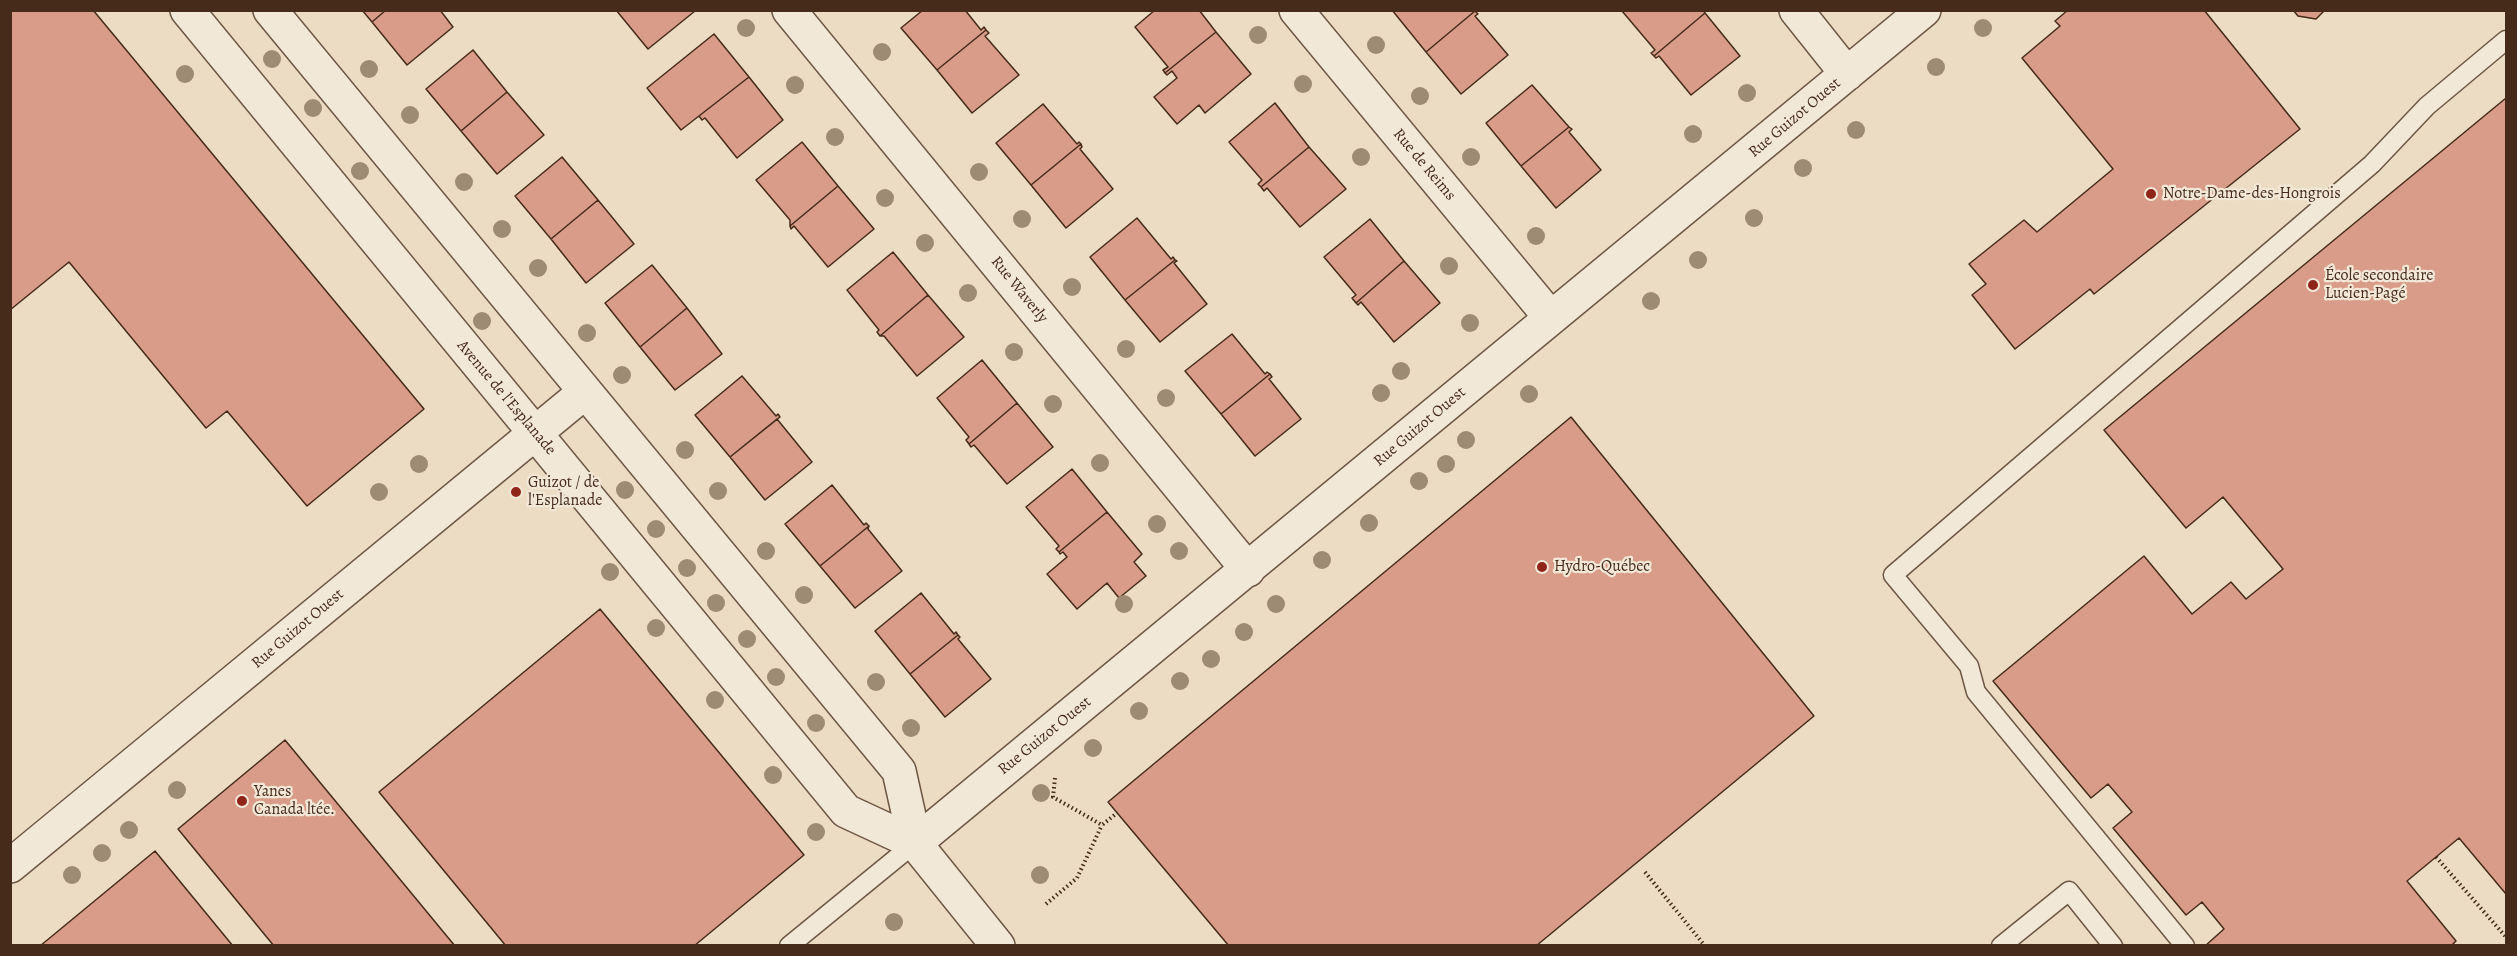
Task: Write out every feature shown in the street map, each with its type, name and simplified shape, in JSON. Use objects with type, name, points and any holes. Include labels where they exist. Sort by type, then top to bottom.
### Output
[{"type":"street","name":"Avenue de l'Esplanade","points":[[187,10],[846,811],[915,843],[998,945]]},
{"type":"street","name":"Avenue de l'Esplanade","points":[[270,10],[899,771],[915,843]]},
{"type":"street","name":"Rue Waverly","points":[[789,10],[1248,570]]},
{"type":"street","name":"Rue de Reims","points":[[1296,10],[1551,318]]},
{"type":"street","points":[[1796,10],[1847,74]]},
{"type":"street","name":"Rue Guizot Ouest","points":[[915,843],[1924,10]]},
{"type":"street","name":"Rue Guizot Ouest","points":[[10,866],[585,392]]},
{"type":"lane","points":[[2185,945],[1976,692],[1969,666],[1893,575],[2372,164],[2427,106],[2506,40]]},
{"type":"lane","points":[[789,945],[915,843]]},
{"type":"lane","points":[[2001,945],[2069,891],[2113,945]]},
{"type":"path","points":[[1055,778],[1053,797],[1102,825]]},
{"type":"path","points":[[1046,904],[1077,878],[1102,825],[1117,813]]},
{"type":"path","points":[[2436,857],[2506,937]]},
{"type":"path","points":[[1645,872],[1705,945]]},
{"type":"building","points":[[10,10],[93,10],[424,409],[307,506],[227,411],[206,428],[69,262],[10,310]]},
{"type":"building","points":[[362,10],[386,10],[372,22]]},
{"type":"building","points":[[386,10],[440,10],[453,27],[407,65],[372,22]]},
{"type":"building","points":[[616,10],[695,10],[695,11],[648,49]]},
{"type":"building","points":[[923,10],[965,10],[981,30],[984,27],[986,30],[937,70],[901,28]]},
{"type":"building","points":[[1155,10],[1199,10],[1216,32],[1165,73],[1163,70],[1168,67],[1135,27]]},
{"type":"building","points":[[1392,10],[1475,10],[1475,11],[1426,52]]},
{"type":"building","points":[[1703,10],[1705,13],[1654,56],[1651,53],[1655,50],[1622,11]]},
{"type":"building","name":"Notre-Dame-des-Hongrois","points":[[2068,10],[2204,10],[2300,129],[2094,294],[2090,289],[2015,349],[1972,295],[1986,284],[1969,264],[2024,220],[2037,232],[2113,169],[2022,58],[2060,26],[2055,21]]},
{"type":"building","points":[[2293,10],[2325,10],[2316,19],[2298,16]]},
{"type":"building","points":[[1475,11],[1478,14],[1475,16],[1508,55],[1461,94],[1426,52]]},
{"type":"building","points":[[1705,13],[1740,56],[1691,95],[1659,56],[1656,58],[1654,56]]},
{"type":"building","points":[[986,30],[989,33],[985,36],[1019,75],[972,113],[937,70]]},
{"type":"building","points":[[1216,32],[1251,74],[1205,113],[1199,105],[1177,124],[1154,97],[1177,78],[1172,71],[1167,75],[1165,73]]},
{"type":"building","points":[[714,34],[749,77],[681,130],[647,88]]},
{"type":"building","points":[[473,50],[507,92],[461,131],[426,89]]},
{"type":"building","points":[[749,77],[783,120],[737,158],[705,118],[702,120],[699,116]]},
{"type":"building","points":[[1532,85],[1569,127],[1521,166],[1486,123]]},
{"type":"building","points":[[507,92],[544,135],[497,174],[461,131]]},
{"type":"building","name":"École secondaire Lucien-Pagé","points":[[2506,98],[2506,894],[2459,838],[2407,881],[2456,941],[2451,946],[2205,946],[2224,929],[2202,902],[2186,915],[2113,828],[2132,812],[2108,784],[2091,798],[1993,681],[2144,556],[2192,614],[2231,582],[2246,599],[2283,569],[2223,497],[2186,528],[2104,430]]},
{"type":"building","points":[[1275,103],[1309,147],[1261,187],[1258,184],[1262,180],[1229,142]]},
{"type":"building","points":[[1043,104],[1077,144],[1079,142],[1081,144],[1031,185],[996,143]]},
{"type":"building","points":[[1569,127],[1572,129],[1569,132],[1601,170],[1556,208],[1521,166]]},
{"type":"building","points":[[802,142],[838,186],[790,226],[790,220],[756,180]]},
{"type":"building","points":[[1081,144],[1080,149],[1113,189],[1066,228],[1031,185]]},
{"type":"building","points":[[1309,147],[1346,189],[1300,227],[1267,188],[1264,191],[1261,187]]},
{"type":"building","points":[[562,157],[598,200],[551,239],[515,196]]},
{"type":"building","points":[[838,186],[874,229],[828,267],[794,226],[791,229],[790,226]]},
{"type":"building","points":[[598,200],[634,244],[586,283],[551,239]]},
{"type":"building","points":[[1137,218],[1171,259],[1173,257],[1175,260],[1125,300],[1090,257]]},
{"type":"building","points":[[1370,219],[1404,261],[1356,303],[1352,298],[1356,295],[1324,257]]},
{"type":"building","points":[[893,252],[928,295],[880,336],[877,332],[879,330],[847,290]]},
{"type":"building","points":[[1175,260],[1177,261],[1174,263],[1207,304],[1160,342],[1125,300]]},
{"type":"building","points":[[1404,261],[1440,303],[1394,342],[1361,302],[1358,305],[1356,303]]},
{"type":"building","points":[[652,265],[687,308],[640,347],[605,303]]},
{"type":"building","points":[[928,295],[964,337],[917,376],[884,336],[880,336]]},
{"type":"building","points":[[687,308],[722,354],[675,390],[640,347]]},
{"type":"building","points":[[1232,334],[1265,374],[1267,372],[1270,374],[1221,414],[1185,371]]},
{"type":"building","points":[[982,360],[1017,403],[969,444],[966,440],[969,437],[937,398]]},
{"type":"building","points":[[1270,374],[1272,377],[1269,379],[1301,419],[1255,456],[1221,414]]},
{"type":"building","points":[[742,376],[776,416],[778,414],[780,417],[730,457],[695,415]]},
{"type":"building","points":[[1017,403],[1053,447],[1007,484],[974,445],[971,447],[969,444]]},
{"type":"building","name":"Hydro-Québec","points":[[1571,417],[1814,716],[1536,946],[1229,946],[1108,802]]},
{"type":"building","points":[[777,419],[812,462],[765,500],[730,457]]},
{"type":"building","points":[[1072,469],[1107,512],[1059,552],[1056,549],[1059,546],[1026,507]]},
{"type":"building","points":[[832,485],[864,525],[866,523],[869,526],[820,566],[785,524]]},
{"type":"building","points":[[1107,512],[1142,554],[1134,562],[1146,576],[1119,598],[1107,583],[1077,609],[1047,574],[1067,557],[1063,552],[1060,554],[1059,552]]},
{"type":"building","points":[[869,526],[868,529],[902,571],[855,608],[820,566]]},
{"type":"building","points":[[921,593],[954,634],[956,632],[958,635],[910,674],[875,631]]},
{"type":"building","points":[[600,609],[804,855],[694,946],[506,946],[379,792]]},
{"type":"building","points":[[958,635],[960,637],[958,639],[991,679],[945,717],[910,674]]},
{"type":"building","points":[[285,740],[455,946],[274,946],[178,829]]},
{"type":"building","points":[[155,851],[233,946],[40,946]]},
{"type":"place","name":"Notre-Dame-des-Hongrois","points":[[2151,194]]},
{"type":"place","name":"École secondaire Lucien-Pagé","points":[[2313,285]]},
{"type":"place","name":"Guizot / de l'Esplanade","points":[[516,492]]},
{"type":"place","name":"Hydro-Québec","points":[[1542,567]]},
{"type":"place","name":"Yanes Canada ltée.","points":[[242,801]]}]
